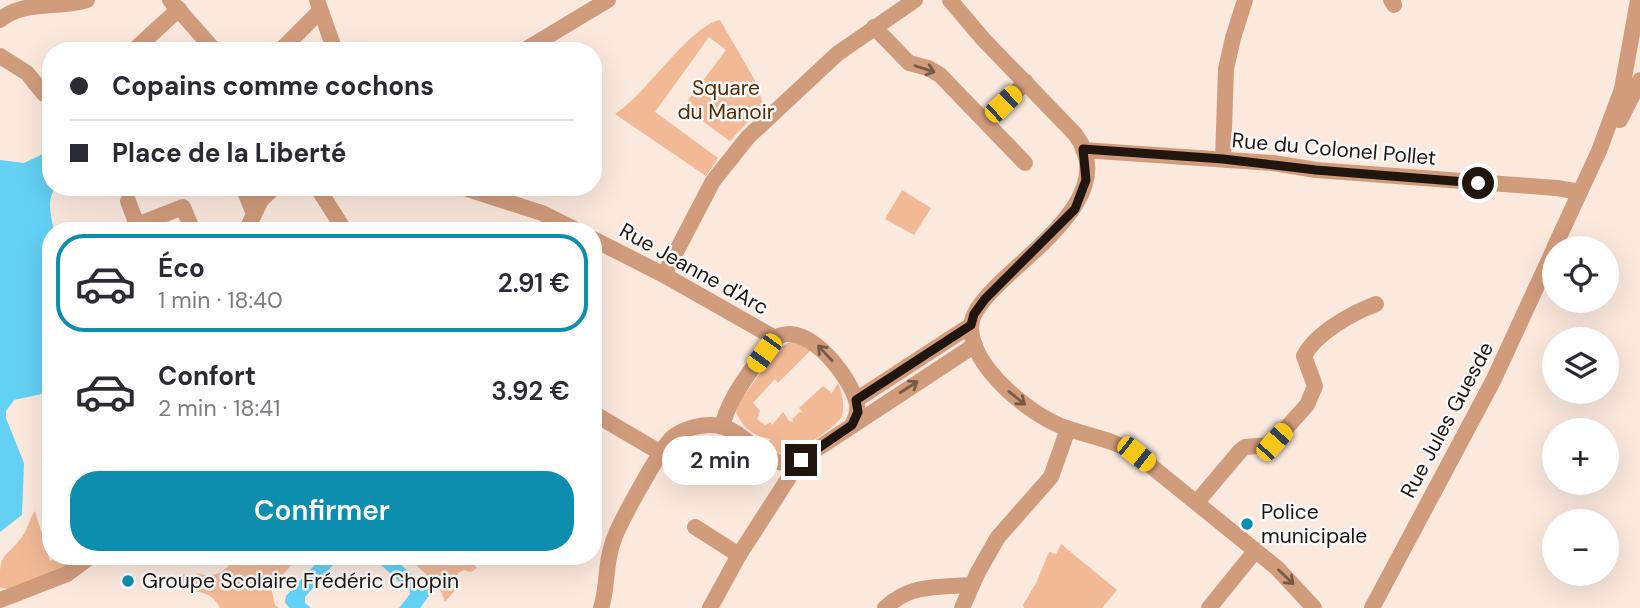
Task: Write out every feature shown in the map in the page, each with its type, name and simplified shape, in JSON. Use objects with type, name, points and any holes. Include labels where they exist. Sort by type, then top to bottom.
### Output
[{"type":"street","points":[[0,20],[21,6],[87,0]]},
{"type":"street","points":[[538,42],[608,0]]},
{"type":"street","points":[[664,275],[708,190],[738,148],[761,123],[828,62],[915,0]]},
{"type":"street","points":[[950,0],[983,39],[1075,134],[1083,149],[1086,180],[1077,205],[985,299],[974,314],[971,325],[975,345],[986,365],[1002,385],[1041,416],[1068,429],[1130,451],[1256,550],[1290,580],[1314,608]]},
{"type":"street","points":[[1223,159],[1226,68],[1245,0]]},
{"type":"street","points":[[287,42],[319,3]]},
{"type":"street","points":[[319,3],[332,42]]},
{"type":"street","points":[[141,42],[175,5],[207,42]]},
{"type":"street","name":"Rue Jules Guesde","points":[[1560,236],[1599,151],[1622,89],[1638,11]]},
{"type":"street","points":[[874,27],[909,63],[928,68],[940,75],[1026,163]]},
{"type":"street","points":[[0,56],[27,73],[42,91]]},
{"type":"street","name":"Rue Jules Guesde","points":[[1599,151],[1620,121],[1640,80]]},
{"type":"street","points":[[986,121],[1026,82]]},
{"type":"street","name":"Rue du Colonel Pollet","points":[[1083,149],[1223,159],[1316,170],[1580,192]]},
{"type":"street","points":[[247,196],[254,214]]},
{"type":"street","points":[[250,222],[264,196]]},
{"type":"street","points":[[323,196],[339,222]]},
{"type":"street","points":[[489,196],[542,213],[560,222]]},
{"type":"street","points":[[128,201],[136,222]]},
{"type":"street","points":[[145,222],[183,207],[189,222]]},
{"type":"street","name":"Rue Jeanne d'Arc","points":[[602,244],[664,275],[775,338]]},
{"type":"street","name":"Rue Jules Guesde","points":[[1372,608],[1493,381],[1542,275]]},
{"type":"street","points":[[1196,502],[1240,451],[1245,447],[1272,443],[1310,401],[1315,383],[1304,358],[1312,345],[1350,315],[1376,304]]},
{"type":"street","points":[[852,425],[858,412],[856,400],[971,325]]},
{"type":"street","name":"Rue Jeanne d'Arc","points":[[722,426],[735,394],[775,338],[782,335],[799,335],[817,345],[834,364],[856,400]]},
{"type":"street","points":[[710,608],[739,555],[788,479],[794,464],[975,345]]},
{"type":"street","points":[[602,418],[661,453]]},
{"type":"street","points":[[601,608],[611,545],[670,440],[683,431],[703,426],[722,426],[773,461],[794,464]]},
{"type":"street","points":[[962,608],[971,585],[998,537],[1051,477],[1068,429]]},
{"type":"street","points":[[695,527],[739,555]]},
{"type":"street","points":[[1209,608],[1256,550]]},
{"type":"street","points":[[0,600],[67,574],[79,565]]},
{"type":"street","points":[[885,608],[899,596],[915,589],[971,585]]},
{"type":"green space","name":"Square du Manoir","points":[[720,20],[757,84],[763,105],[730,141],[683,107],[726,50],[709,37],[655,112],[718,158],[706,176],[615,114],[641,92],[695,34]]},
{"type":"green space","points":[[902,190],[931,208],[914,235],[885,219]]},
{"type":"green space","points":[[793,340],[813,348],[778,383],[775,379],[753,403],[760,411],[757,419],[763,426],[771,422],[772,425],[783,412],[789,421],[793,422],[792,419],[800,412],[803,413],[799,408],[823,386],[832,393],[838,383],[843,399],[843,412],[839,420],[818,438],[794,452],[783,454],[769,448],[767,443],[771,439],[750,431],[736,412],[739,402],[778,349]]},
{"type":"green space","points":[[35,511],[42,534],[42,565],[69,565],[11,589],[0,588],[1,562],[22,537]]},
{"type":"green space","points":[[1061,544],[1117,590],[1102,608],[1024,608],[1023,605],[1049,552],[1056,554]]},
{"type":"green space","points":[[292,565],[271,587],[275,605],[279,608],[220,608],[209,595],[183,590],[180,579],[184,574],[195,578],[197,573],[214,575],[228,567]]},
{"type":"green space","points":[[415,565],[475,565],[477,568],[471,572],[464,570],[458,573],[454,582],[457,588],[445,602],[438,584]]},
{"type":"water","points":[[42,154],[42,196],[52,196],[52,222],[42,222],[42,394],[14,400],[6,411],[6,418],[24,463],[22,515],[0,532],[0,160],[24,163]]},
{"type":"water","points":[[315,565],[333,565],[305,597],[305,603],[311,608],[289,608],[285,602],[286,596]]},
{"type":"water","points":[[381,565],[401,565],[431,593],[420,608],[399,608],[410,591]]},
{"type":"place","name":"Police municipale","points":[[1247,524]]},
{"type":"place","name":"Groupe Scolaire Frédéric Chopin","points":[[128,581]]},
{"type":"route","points":[[801,460],[852,425],[858,412],[856,400],[971,325],[974,314],[985,299],[1077,205],[1086,180],[1083,149],[1478,183]]}]
